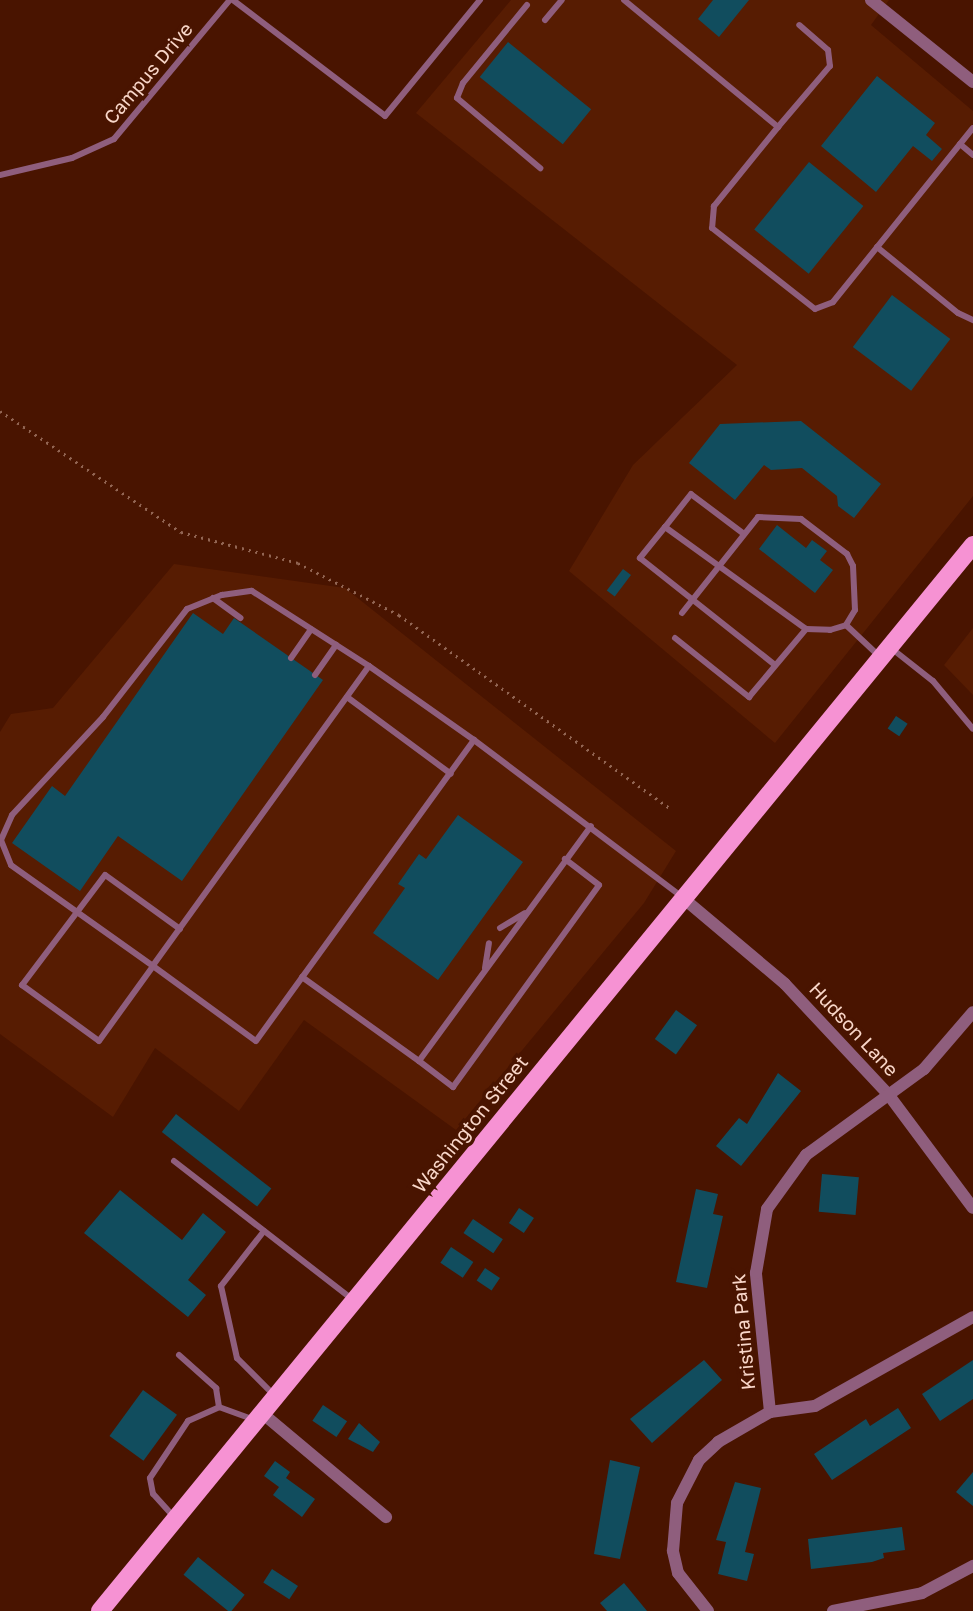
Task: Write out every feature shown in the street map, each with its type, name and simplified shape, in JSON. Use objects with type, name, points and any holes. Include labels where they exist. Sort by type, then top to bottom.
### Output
[{"type":"main road","name":"Washington Street","points":[[100,1611],[973,545]]},
{"type":"street","points":[[871,0],[973,82]]},
{"type":"street","name":"Hudson Lane","points":[[683,898],[785,984],[888,1094],[973,1208]]},
{"type":"street","name":"Kristina Park","points":[[770,1412],[756,1273],[767,1209],[806,1155],[924,1069],[973,1012]]},
{"type":"street","points":[[708,1611],[678,1573],[673,1530],[677,1503],[699,1460],[718,1442],[770,1412],[815,1406],[973,1317]]},
{"type":"street","points":[[259,1417],[386,1517]]},
{"type":"street","points":[[833,1611],[922,1593],[973,1566]]},
{"type":"lane","name":"Campus Drive","points":[[0,175],[72,158],[114,139],[232,0],[385,116],[480,0]]},
{"type":"lane","points":[[545,20],[562,0]]},
{"type":"lane","points":[[624,0],[778,127]]},
{"type":"lane","points":[[527,5],[463,83],[457,98],[540,168]]},
{"type":"lane","points":[[799,25],[828,50],[830,66],[714,206],[712,228],[815,309],[833,302],[973,128]]},
{"type":"lane","points":[[960,144],[973,155]]},
{"type":"lane","points":[[877,247],[958,313],[973,320]]},
{"type":"lane","points":[[744,534],[691,494],[639,558],[775,665]]},
{"type":"lane","points":[[665,527],[719,566],[806,629],[830,630],[846,625],[855,610],[853,566],[847,554],[800,519],[758,517],[744,534],[719,566],[692,600],[682,612]]},
{"type":"lane","points":[[474,740],[256,1041],[11,865],[1,840],[12,815],[124,690],[187,609],[212,598],[252,591],[369,666],[474,740],[683,898]]},
{"type":"lane","points":[[212,598],[241,618]]},
{"type":"lane","points":[[846,625],[881,657],[933,681],[973,729]]},
{"type":"lane","points":[[291,658],[311,629]]},
{"type":"lane","points":[[675,638],[749,697],[806,629]]},
{"type":"lane","points":[[315,675],[336,645]]},
{"type":"lane","points":[[180,929],[104,875],[22,985],[99,1041],[180,929],[369,666]]},
{"type":"lane","points":[[347,697],[451,774]]},
{"type":"lane","points":[[419,1061],[591,826]]},
{"type":"lane","points":[[302,977],[453,1087],[600,886],[565,859]]},
{"type":"lane","points":[[500,928],[526,912]]},
{"type":"lane","points":[[485,970],[489,943]]},
{"type":"lane","points":[[174,1161],[353,1300]]},
{"type":"lane","points":[[264,1231],[221,1286],[237,1358],[275,1396]]},
{"type":"lane","points":[[179,1354],[216,1388],[219,1407]]},
{"type":"lane","points":[[175,1519],[153,1494],[150,1478],[188,1421],[219,1407],[259,1417]]},
{"type":"path","points":[[0,411],[181,532],[298,563],[399,615],[670,808]]},
{"type":"shaded area","points":[[511,0],[889,0],[871,25],[973,111],[973,496],[775,743],[569,571],[633,465],[737,365],[416,113]]},
{"type":"shaded area","points":[[174,564],[345,588],[676,851],[644,903],[456,1130],[304,1020],[239,1111],[155,1048],[113,1117],[0,1034],[0,732],[11,714],[53,708]]},
{"type":"shaded area","points":[[973,628],[973,695],[944,665]]},
{"type":"building","points":[[713,0],[749,0],[719,37],[698,19]]},
{"type":"building","points":[[508,42],[591,109],[563,144],[480,77]]},
{"type":"building","points":[[877,76],[935,123],[926,135],[942,149],[932,161],[913,146],[876,192],[821,146]]},
{"type":"building","points":[[809,162],[863,206],[809,274],[754,230]]},
{"type":"building","points":[[892,295],[950,339],[911,391],[853,347]]},
{"type":"building","points":[[801,421],[881,484],[854,518],[838,506],[837,496],[802,468],[771,470],[764,465],[735,500],[689,463],[720,424]]},
{"type":"building","points":[[777,525],[806,548],[812,540],[827,551],[820,560],[833,570],[815,593],[759,549]]},
{"type":"building","points":[[623,569],[631,575],[615,597],[607,591]]},
{"type":"building","points":[[193,613],[223,634],[234,618],[323,680],[182,881],[118,836],[80,891],[12,843],[52,786],[65,796]]},
{"type":"building","points":[[896,716],[908,724],[899,736],[888,728]]},
{"type":"building","points":[[458,815],[523,862],[438,980],[373,933],[405,888],[398,884],[419,854],[426,859]]},
{"type":"building","points":[[676,1010],[697,1025],[676,1054],[655,1039]]},
{"type":"building","points":[[778,1073],[801,1091],[741,1166],[716,1146],[739,1118],[747,1124]]},
{"type":"building","points":[[176,1114],[271,1188],[257,1207],[162,1132]]},
{"type":"building","points":[[822,1174],[859,1177],[856,1215],[819,1212]]},
{"type":"building","points":[[696,1189],[718,1194],[713,1214],[723,1216],[707,1288],[676,1282]]},
{"type":"building","points":[[120,1190],[182,1240],[203,1213],[226,1232],[188,1280],[206,1295],[188,1317],[84,1233]]},
{"type":"building","points":[[519,1208],[534,1218],[524,1233],[509,1223]]},
{"type":"building","points":[[473,1219],[503,1239],[493,1253],[463,1233]]},
{"type":"building","points":[[451,1247],[473,1262],[463,1278],[440,1263]]},
{"type":"building","points":[[485,1268],[500,1278],[492,1291],[477,1280]]},
{"type":"building","points":[[704,1360],[722,1380],[652,1443],[630,1419]]},
{"type":"building","points":[[973,1360],[973,1399],[940,1421],[922,1394]]},
{"type":"building","points":[[143,1390],[177,1415],[143,1461],[109,1436]]},
{"type":"building","points":[[323,1405],[347,1421],[336,1437],[312,1421]]},
{"type":"building","points":[[898,1408],[911,1428],[832,1480],[814,1454],[866,1419],[870,1426]]},
{"type":"building","points":[[359,1423],[380,1442],[373,1452],[348,1439]]},
{"type":"building","points":[[610,1460],[640,1467],[620,1559],[594,1554]]},
{"type":"building","points":[[275,1461],[290,1472],[286,1478],[315,1499],[302,1517],[273,1495],[279,1487],[264,1476]]},
{"type":"building","points":[[973,1472],[973,1506],[956,1492]]},
{"type":"building","points":[[735,1482],[761,1488],[745,1552],[754,1554],[747,1581],[718,1574],[726,1542],[716,1540]]},
{"type":"building","points":[[902,1527],[905,1550],[883,1553],[884,1558],[872,1562],[811,1569],[808,1539]]},
{"type":"building","points":[[198,1557],[245,1595],[231,1611],[228,1611],[184,1575]]},
{"type":"building","points":[[272,1569],[298,1586],[289,1599],[263,1582]]},
{"type":"building","points":[[624,1583],[647,1611],[607,1611],[600,1603]]}]
